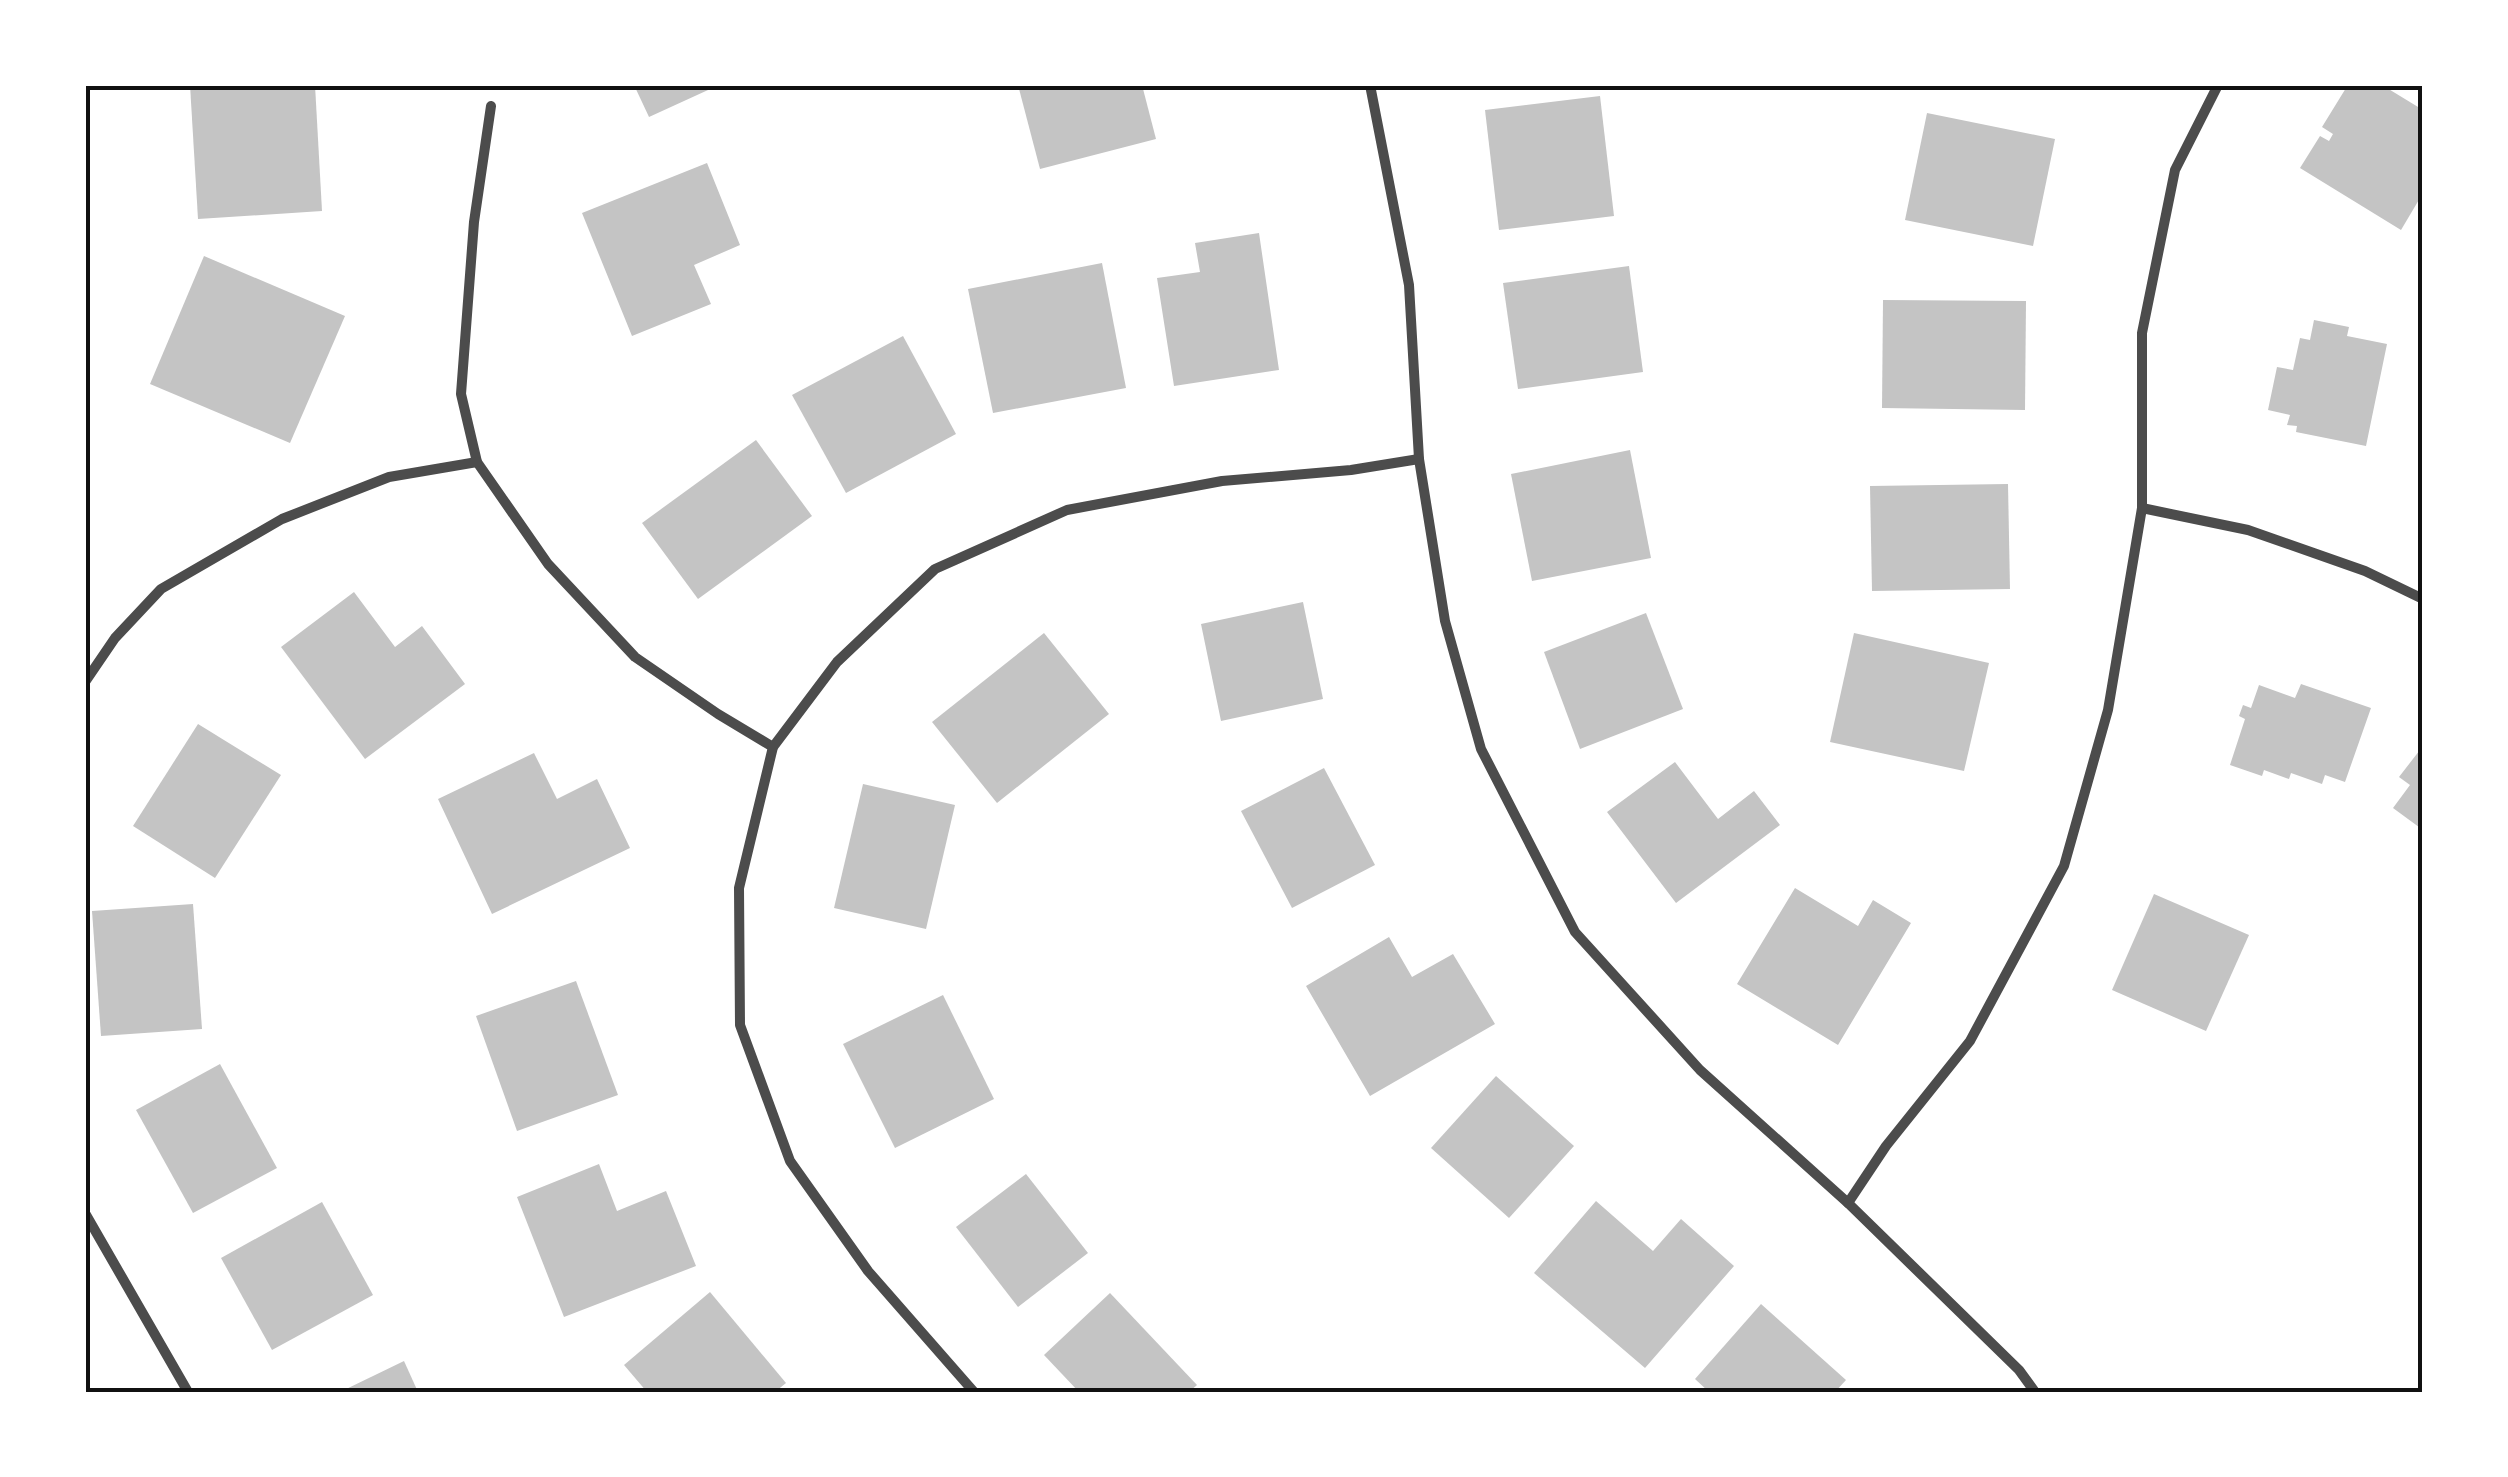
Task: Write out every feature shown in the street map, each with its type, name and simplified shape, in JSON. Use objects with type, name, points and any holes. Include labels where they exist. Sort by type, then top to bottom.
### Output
[{"type":"street","points":[[1370,85],[1409,285],[1419,459],[1445,621],[1481,749],[1575,932],[1700,1070],[1848,1203],[2019,1370],[2036,1392]]},
{"type":"street","points":[[1848,1203],[1886,1146],[1970,1041],[2064,866],[2108,710],[2142,508],[2142,334],[2175,170],[2218,85]]},
{"type":"street","points":[[491,106],[474,222],[462,394],[477,462],[548,564],[635,657],[772,747]]},
{"type":"street","points":[[974,1392],[868,1271],[790,1160],[740,1025],[740,888],[772,747],[837,662],[935,569],[1034,524],[1066,510],[1222,482],[1351,470],[1419,459]]},
{"type":"street","points":[[85,682],[115,638],[162,589],[282,519],[389,477],[477,462]]},
{"type":"street","points":[[2142,508],[2248,530],[2365,571],[2423,598]]},
{"type":"street","points":[[85,1213],[188,1392]]},
{"type":"building","points":[[190,85],[315,85],[322,211],[198,219]]},
{"type":"building","points":[[634,85],[719,85],[649,117]]},
{"type":"building","points":[[1018,85],[1142,85],[1156,139],[1040,169]]},
{"type":"building","points":[[2354,85],[2382,85],[2423,110],[2423,199],[2420,198],[2401,230],[2300,168],[2320,136],[2329,141],[2333,134],[2322,127],[2346,88],[2351,90]]},
{"type":"building","points":[[1600,96],[1614,216],[1499,230],[1485,110]]},
{"type":"building","points":[[1927,113],[2055,139],[2033,246],[1905,220]]},
{"type":"building","points":[[707,163],[740,245],[694,265],[711,304],[632,336],[582,213]]},
{"type":"building","points":[[1259,233],[1279,370],[1174,386],[1157,278],[1200,272],[1195,243]]},
{"type":"building","points":[[204,256],[345,316],[290,443],[150,384]]},
{"type":"building","points":[[1102,263],[1126,388],[993,413],[968,289]]},
{"type":"building","points":[[1629,266],[1643,372],[1518,389],[1503,283]]},
{"type":"building","points":[[1883,300],[2026,301],[2025,410],[1882,408]]},
{"type":"building","points":[[2314,320],[2349,327],[2347,336],[2387,344],[2366,446],[2296,432],[2297,426],[2287,425],[2290,415],[2268,410],[2277,367],[2293,370],[2300,338],[2310,340]]},
{"type":"building","points":[[903,336],[956,434],[846,493],[792,395]]},
{"type":"building","points":[[756,440],[812,516],[698,599],[642,523]]},
{"type":"building","points":[[1630,450],[1651,558],[1532,581],[1511,474]]},
{"type":"building","points":[[2008,484],[2010,589],[1872,591],[1870,486]]},
{"type":"building","points":[[354,592],[395,647],[422,626],[465,684],[365,759],[281,647]]},
{"type":"building","points":[[1303,602],[1323,699],[1221,721],[1201,624]]},
{"type":"building","points":[[1646,613],[1683,709],[1580,749],[1544,652]]},
{"type":"building","points":[[1044,633],[1109,714],[997,803],[932,722]]},
{"type":"building","points":[[1854,633],[1989,663],[1964,771],[1830,742]]},
{"type":"building","points":[[2301,684],[2371,708],[2345,782],[2325,775],[2322,784],[2291,773],[2289,779],[2264,770],[2262,776],[2230,765],[2245,719],[2239,716],[2243,705],[2251,708],[2259,685],[2295,698]]},
{"type":"building","points":[[198,724],[281,775],[215,878],[133,826]]},
{"type":"building","points":[[2423,746],[2423,830],[2393,808],[2410,785],[2399,777]]},
{"type":"building","points":[[534,753],[557,799],[597,779],[630,848],[492,914],[438,799]]},
{"type":"building","points":[[1675,762],[1718,819],[1754,791],[1780,825],[1676,903],[1607,812]]},
{"type":"building","points":[[1324,768],[1375,865],[1292,908],[1241,811]]},
{"type":"building","points":[[863,784],[955,805],[926,929],[834,908]]},
{"type":"building","points":[[1795,888],[1858,926],[1873,900],[1911,923],[1838,1045],[1737,984]]},
{"type":"building","points":[[2154,894],[2249,935],[2206,1031],[2112,990]]},
{"type":"building","points":[[193,904],[202,1029],[101,1036],[92,911]]},
{"type":"building","points":[[1389,937],[1412,977],[1453,954],[1495,1024],[1370,1096],[1306,986]]},
{"type":"building","points":[[576,981],[618,1095],[517,1131],[476,1016]]},
{"type":"building","points":[[943,995],[994,1099],[895,1148],[843,1044]]},
{"type":"building","points":[[220,1064],[277,1168],[193,1213],[136,1110]]},
{"type":"building","points":[[1496,1076],[1574,1146],[1509,1218],[1431,1148]]},
{"type":"building","points":[[599,1164],[617,1211],[666,1191],[696,1266],[564,1317],[517,1197]]},
{"type":"building","points":[[1026,1174],[1088,1253],[1018,1307],[956,1227]]},
{"type":"building","points":[[1596,1201],[1653,1251],[1681,1219],[1734,1266],[1645,1368],[1534,1273]]},
{"type":"building","points":[[322,1202],[373,1295],[272,1350],[221,1258]]},
{"type":"building","points":[[710,1292],[786,1383],[775,1392],[647,1392],[624,1365]]},
{"type":"building","points":[[1110,1293],[1197,1385],[1189,1392],[1079,1392],[1044,1355]]},
{"type":"building","points":[[1761,1304],[1846,1380],[1835,1392],[1709,1392],[1695,1379]]},
{"type":"building","points":[[404,1361],[418,1392],[340,1392]]}]
